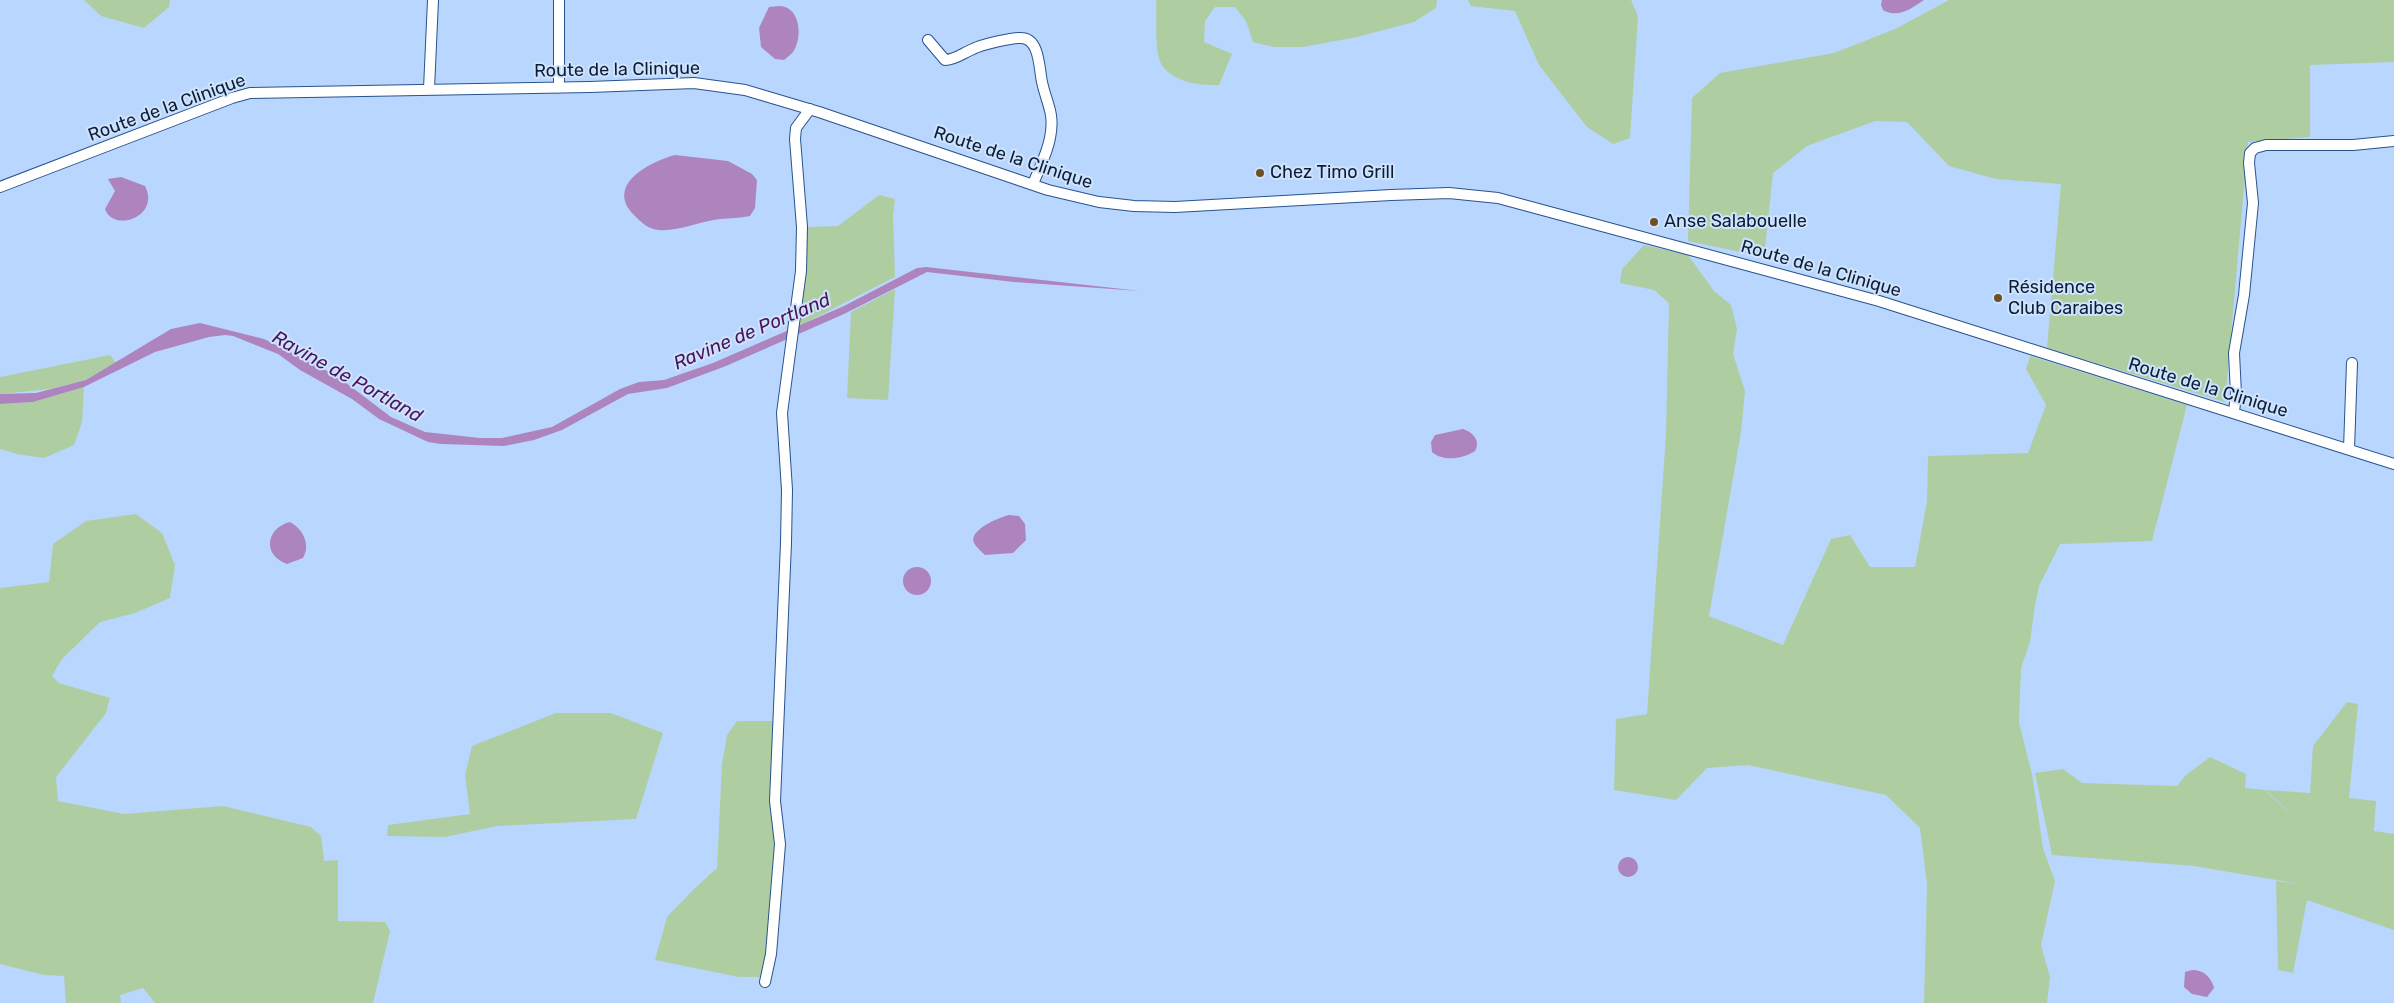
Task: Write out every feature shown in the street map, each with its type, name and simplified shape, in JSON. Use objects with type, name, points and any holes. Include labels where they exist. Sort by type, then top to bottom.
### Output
[{"type":"street","points":[[429,89],[433,0]]},
{"type":"street","points":[[559,0],[559,88]]},
{"type":"street","points":[[928,40],[945,60],[980,46],[1019,38],[1026,39],[1032,43],[1038,58],[1042,84],[1051,105],[1052,120],[1046,152],[1032,184]]},
{"type":"street","name":"Route de la Clinique","points":[[0,187],[241,94],[263,92],[559,88],[694,83],[745,90],[810,109],[1032,184],[1084,199],[1148,207],[1391,194],[1449,193],[1498,198],[1880,301],[2394,464]]},
{"type":"street","points":[[765,982],[771,954],[780,844],[774,801],[786,544],[787,490],[782,413],[801,271],[802,227],[795,139],[796,128],[810,109]]},
{"type":"street","points":[[2234,412],[2236,394],[2234,353],[2244,295],[2253,202],[2249,163],[2250,153],[2255,148],[2266,145],[2353,145],[2394,141]]},
{"type":"street","points":[[2349,449],[2352,363]]},
{"type":"green space","points":[[84,0],[170,0],[169,7],[144,28],[101,16]]},
{"type":"green space","points":[[1156,0],[1437,0],[1436,8],[1414,22],[1357,37],[1303,47],[1274,47],[1253,42],[1246,21],[1235,7],[1215,7],[1205,21],[1204,42],[1232,54],[1219,85],[1211,85],[1182,80],[1167,71],[1161,64],[1157,48]]},
{"type":"green space","points":[[1468,0],[1631,0],[1638,16],[1630,138],[1613,144],[1587,127],[1539,65],[1515,11],[1471,6]]},
{"type":"green space","points":[[1949,0],[2394,0],[2394,62],[2310,65],[2310,137],[2248,142],[2225,402],[2047,348],[2061,184],[1996,179],[1949,166],[1907,122],[1875,121],[1807,146],[1773,173],[1764,257],[1688,241],[1692,98],[1720,73],[1834,53],[1895,29]]},
{"type":"green space","points":[[879,195],[895,199],[893,216],[895,277],[797,327],[806,270],[806,227],[838,226]]},
{"type":"green space","points":[[1644,245],[1688,255],[1714,291],[1731,305],[1737,329],[1733,354],[1745,391],[1741,432],[1709,616],[1783,645],[1831,539],[1850,535],[1870,567],[1915,567],[1927,501],[1928,456],[2028,453],[2046,405],[2026,369],[2030,356],[2187,405],[2152,541],[2060,544],[2039,586],[2030,642],[2021,668],[2019,722],[2032,774],[2043,848],[2055,881],[2041,945],[2050,977],[2047,1003],[1924,1003],[1927,885],[1920,828],[1886,795],[1748,765],[1707,768],[1676,800],[1614,790],[1616,719],[1647,714],[1666,434],[1669,303],[1654,290],[1620,283],[1622,269]]},
{"type":"green space","points":[[895,289],[888,400],[847,398],[851,312]]},
{"type":"green space","points":[[110,355],[116,363],[86,380],[50,389],[0,394],[0,377]]},
{"type":"green space","points":[[84,387],[82,422],[74,445],[44,458],[0,449],[0,404],[33,402]]},
{"type":"green space","points":[[136,514],[162,533],[175,565],[170,598],[135,613],[100,622],[62,659],[52,676],[59,683],[110,698],[106,713],[56,777],[58,801],[124,814],[223,806],[311,827],[321,836],[324,861],[338,860],[338,921],[385,922],[390,931],[373,1003],[155,1003],[143,988],[120,995],[121,1003],[66,1003],[64,976],[44,975],[0,964],[0,588],[49,582],[53,544],[86,521]]},
{"type":"green space","points":[[2347,702],[2358,704],[2349,798],[2376,801],[2374,831],[2394,834],[2394,930],[2307,900],[2293,973],[2278,970],[2276,881],[2300,884],[2194,866],[2052,855],[2035,773],[2063,769],[2082,783],[2177,786],[2186,775],[2210,757],[2246,774],[2245,788],[2265,790],[2308,831],[2266,790],[2310,793],[2313,746]]},
{"type":"green space","points":[[556,713],[611,713],[663,733],[636,819],[497,826],[445,837],[387,836],[388,825],[470,814],[465,775],[472,746]]},
{"type":"green space","points":[[737,721],[774,721],[775,842],[767,960],[764,973],[760,977],[739,977],[655,960],[667,917],[717,868],[722,764],[727,735]]},
{"type":"shaded area","points":[[1882,0],[1924,0],[1905,11],[1894,13],[1883,10]]},
{"type":"shaded area","points":[[769,7],[785,7],[794,14],[797,20],[798,41],[792,53],[784,60],[775,59],[761,47],[759,28]]},
{"type":"shaded area","points":[[675,155],[728,161],[752,174],[757,180],[755,208],[750,216],[713,220],[666,230],[648,227],[643,223],[626,204],[624,194],[627,185],[643,169],[664,158]]},
{"type":"shaded area","points":[[121,177],[145,186],[148,197],[147,206],[141,213],[134,218],[117,220],[110,216],[105,209],[115,191],[108,179]]},
{"type":"shaded area","points":[[926,267],[1140,291],[1014,282],[927,272],[844,314],[726,366],[667,388],[628,394],[562,430],[534,440],[504,446],[428,442],[379,419],[352,399],[300,370],[278,354],[233,336],[225,335],[209,337],[155,352],[84,387],[33,402],[0,404],[0,394],[36,393],[86,380],[171,329],[200,323],[264,339],[337,376],[391,417],[425,432],[480,438],[502,438],[552,427],[620,389],[639,382],[664,380],[713,363],[844,306],[917,268]]},
{"type":"shaded area","points":[[1463,429],[1475,437],[1477,447],[1475,451],[1465,456],[1453,458],[1442,457],[1432,452],[1431,442],[1435,435]]},
{"type":"shaded area","points":[[1009,515],[1019,516],[1025,524],[1026,540],[1013,553],[985,555],[974,543],[973,538],[976,533],[986,525]]},
{"type":"shaded area","points":[[290,522],[302,533],[306,548],[303,558],[287,564],[279,560],[274,554],[270,542],[276,530]]},
{"type":"shaded area","points":[[917,567],[927,571],[931,581],[927,591],[917,595],[907,591],[903,581],[907,571]]},
{"type":"shaded area","points":[[1628,857],[1635,860],[1638,867],[1635,874],[1628,877],[1621,874],[1618,867],[1621,860]]},
{"type":"shaded area","points":[[2192,970],[2203,973],[2211,981],[2214,988],[2207,997],[2192,994],[2184,987],[2185,972]]},
{"type":"place","name":"Chez Timo Grill","points":[[1260,173]]},
{"type":"place","name":"Anse Salabouelle","points":[[1654,222]]},
{"type":"place","name":"Résidence Club Caraibes","points":[[1998,298]]},
{"type":"water label","name":"Ravine de Portland","points":[[752,332]]},
{"type":"water label","name":"Ravine de Portland","points":[[347,377]]}]
